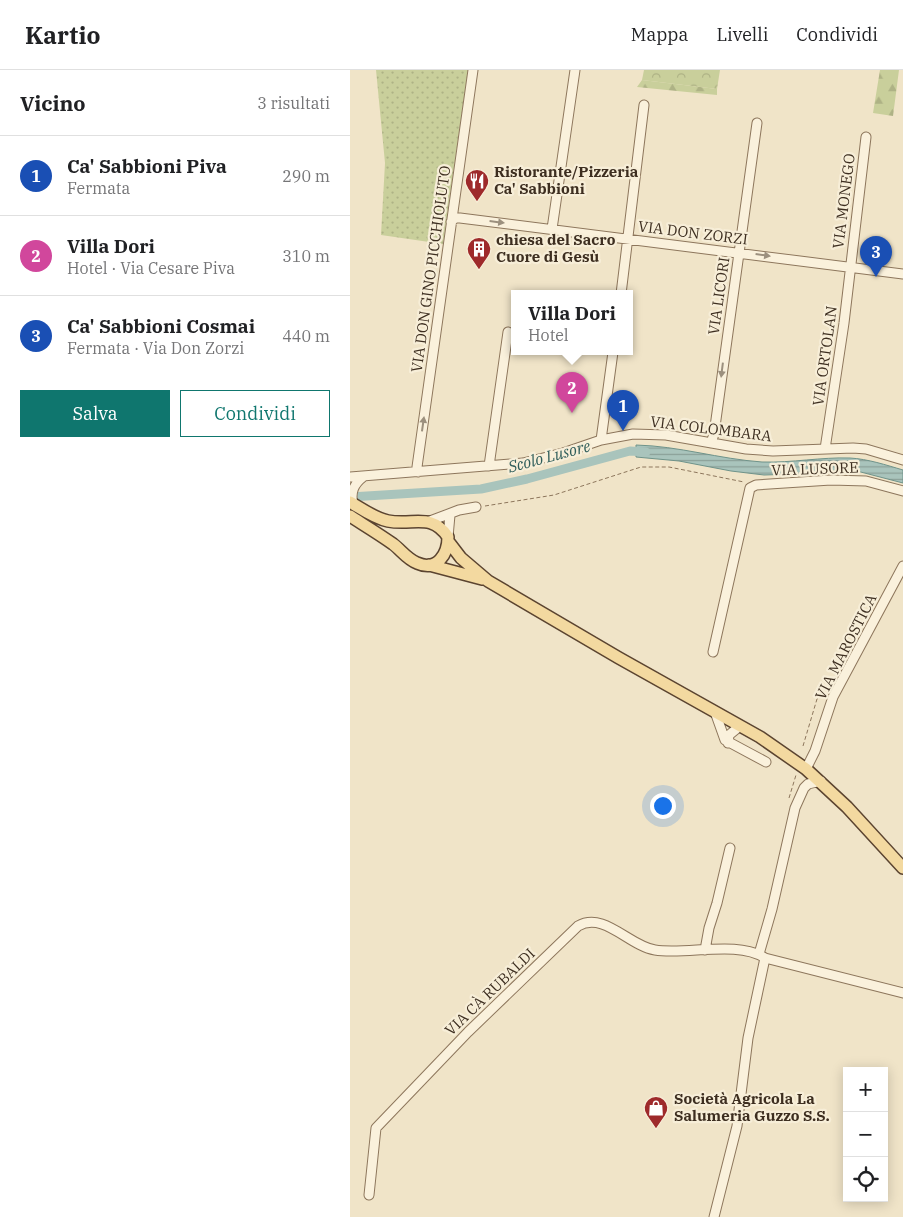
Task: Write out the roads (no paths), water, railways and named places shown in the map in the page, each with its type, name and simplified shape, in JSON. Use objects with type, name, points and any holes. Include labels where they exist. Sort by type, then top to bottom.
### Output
[{"type":"main road","points":[[351,499],[370,514],[388,521],[430,521],[442,528],[461,558],[488,581],[760,737],[821,781],[903,868]]},
{"type":"main road","points":[[350,517],[394,544],[417,563],[465,573],[488,581]]},
{"type":"main road","points":[[428,565],[439,561],[446,554],[448,539]]},
{"type":"street","name":"VIA DON GINO PICCHIOLUTO","points":[[418,472],[473,70]]},
{"type":"street","points":[[552,230],[575,70]]},
{"type":"street","points":[[622,290],[644,104]]},
{"type":"street","name":"VIA LICORI","points":[[711,443],[714,434],[757,123]]},
{"type":"street","name":"VIA MONEGO","points":[[850,267],[866,137]]},
{"type":"street","name":"VIA DON ZORZI","points":[[451,222],[455,218],[460,218],[903,274]]},
{"type":"street","name":"VIA ORTOLAN","points":[[825,449],[844,323],[850,267]]},
{"type":"street","points":[[489,466],[508,332]]},
{"type":"street","points":[[601,440],[613,355]]},
{"type":"street","name":"VIA COLOMBARA","points":[[350,477],[489,466],[539,459],[601,440],[633,434],[683,437],[746,449],[773,451],[866,449],[903,460]]},
{"type":"street","points":[[351,499],[355,483],[363,477]]},
{"type":"street","name":"VIA LUSORE","points":[[712,652],[753,486],[831,480],[866,482],[903,491]]},
{"type":"street","points":[[430,521],[464,509],[476,507]]},
{"type":"street","points":[[448,539],[450,515]]},
{"type":"street","name":"VIA MAROSTICA","points":[[806,770],[815,751],[833,697],[903,566]]},
{"type":"street","points":[[715,712],[723,737],[728,743],[766,762]]},
{"type":"street","points":[[728,743],[729,735],[740,726]]},
{"type":"street","points":[[714,1217],[737,1126],[748,1038],[762,956],[796,808],[801,794],[808,784],[821,781]]},
{"type":"street","points":[[705,950],[730,848]]},
{"type":"street","name":"VIA CÀ RUBALDI","points":[[369,1195],[376,1128],[468,1032],[578,926],[590,921],[596,922],[654,950],[731,950],[762,956],[903,993]]},
{"type":"water","points":[[636,445],[762,462],[839,458],[857,459],[877,462],[903,470],[903,483],[853,470],[764,475],[731,471],[679,461],[636,457]]},
{"type":"waterway","name":"Scolo Lusore","points":[[350,497],[481,489],[527,479],[630,451],[646,452]]},
{"type":"place","name":"Ristorante/Pizzeria Ca' Sabbioni","points":[[477,202]]},
{"type":"place","name":"chiesa del Sacro Cuore di Gesù","points":[[479,270]]},
{"type":"place","name":"Ca' Sabbioni Cosmai","points":[[876,277]]},
{"type":"place","name":"Villa Dori","points":[[572,413]]},
{"type":"place","name":"Ca' Sabbioni Piva","points":[[623,431]]},
{"type":"place","name":"Società Agricola La Salumeria Guzzo S.S.","points":[[656,1129]]}]
